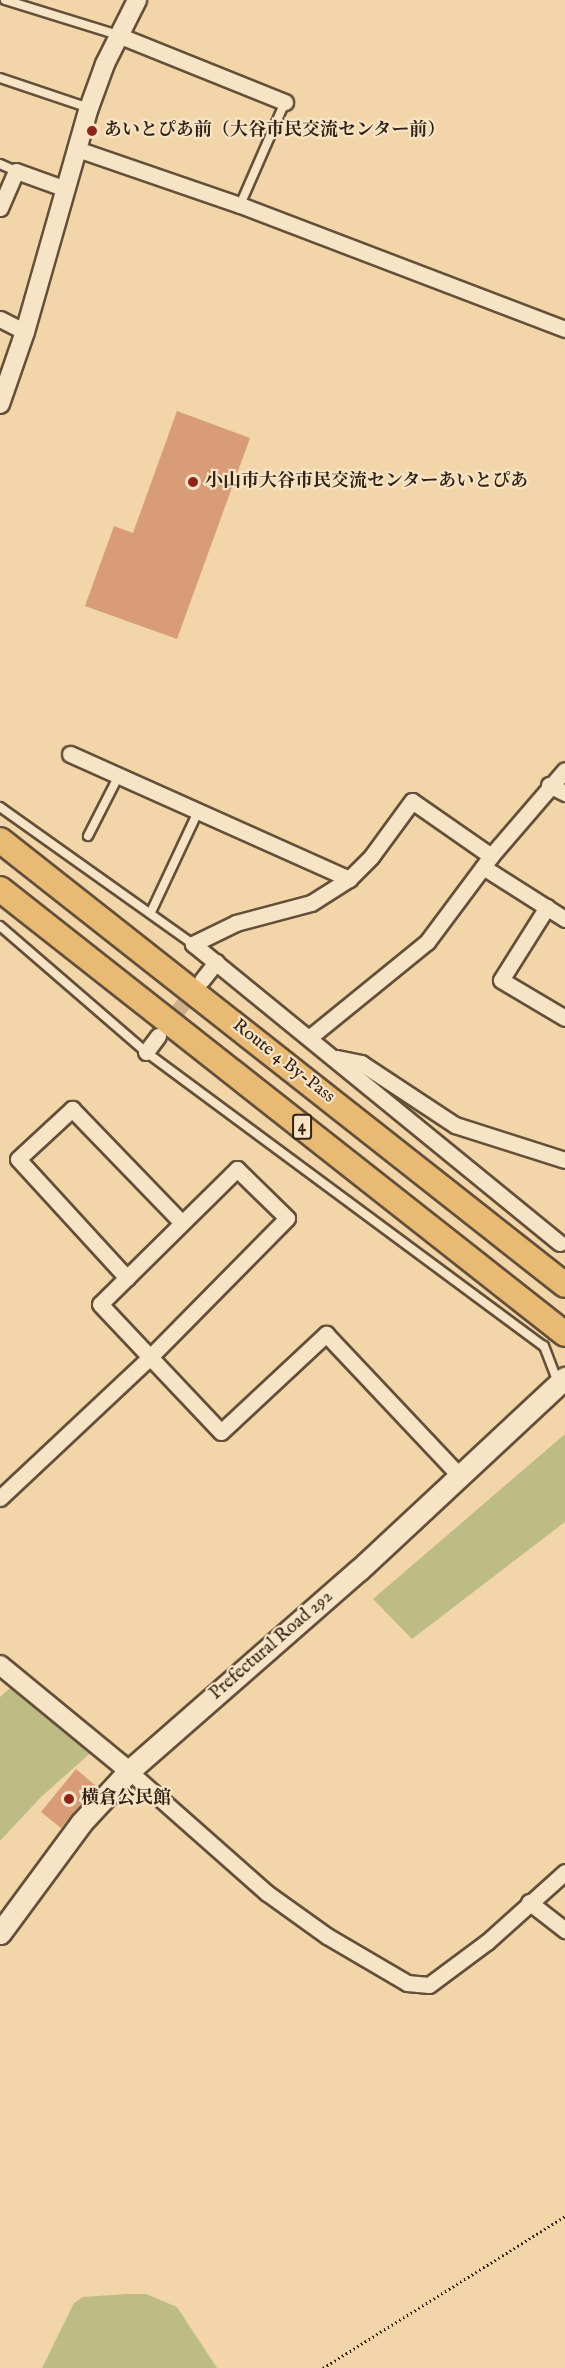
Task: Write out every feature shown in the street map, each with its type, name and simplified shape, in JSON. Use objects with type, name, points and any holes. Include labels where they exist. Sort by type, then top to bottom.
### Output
[{"type":"highway","name":"Route 4 By-Pass","points":[[0,840],[565,1285]]},
{"type":"highway","name":"4","points":[[0,889],[565,1334]]},
{"type":"main road","name":"Prefectural Road 292","points":[[0,1933],[81,1823],[129,1771],[359,1570],[563,1383]]},
{"type":"street","points":[[0,404],[26,332],[89,108],[118,35],[137,0]]},
{"type":"street","points":[[118,35],[285,102]]},
{"type":"street","points":[[77,149],[240,205],[565,329]]},
{"type":"street","points":[[0,208],[16,171],[66,189]]},
{"type":"street","points":[[0,319],[26,332]]},
{"type":"street","points":[[70,754],[197,814],[224,821],[349,879]]},
{"type":"street","points":[[310,1037],[427,942],[487,862],[549,785],[565,770]]},
{"type":"street","points":[[549,785],[565,793]]},
{"type":"street","points":[[559,1243],[310,1037],[193,944],[236,923],[311,903],[349,879],[371,857],[412,801],[487,862],[565,919]]},
{"type":"street","points":[[547,908],[501,980],[565,1017]]},
{"type":"street","points":[[202,980],[216,962]]},
{"type":"street","points":[[146,1052],[158,1036]]},
{"type":"street","points":[[335,1058],[361,1063],[455,1125],[565,1160]]},
{"type":"street","points":[[127,1278],[18,1159],[72,1109],[182,1223]]},
{"type":"street","points":[[0,1498],[150,1357],[287,1218],[237,1169],[100,1304],[150,1357],[220,1432],[326,1334],[460,1476]]},
{"type":"street","points":[[0,1665],[129,1771],[267,1893],[327,1936],[407,1983],[429,1984],[487,1942],[565,1872]]},
{"type":"street","points":[[529,1902],[565,1930]]},
{"type":"lane","points":[[5,0],[118,35]]},
{"type":"lane","points":[[0,78],[89,108]]},
{"type":"lane","points":[[240,205],[285,102]]},
{"type":"lane","points":[[0,164],[16,171]]},
{"type":"lane","points":[[88,836],[118,777]]},
{"type":"lane","points":[[0,807],[193,944]]},
{"type":"lane","points":[[151,912],[197,814]]},
{"type":"lane","points":[[0,926],[146,1052],[544,1346],[563,1383]]},
{"type":"path","points":[[323,2368],[565,2216]]},
{"type":"shaded area","points":[[565,1434],[565,1522],[412,1639],[373,1599]]},
{"type":"shaded area","points":[[26,1674],[104,1741],[41,1797],[0,1841],[0,1697]]},
{"type":"shaded area","points":[[146,2294],[177,2307],[217,2368],[42,2368],[74,2303],[83,2297]]},
{"type":"building","name":"小山市大谷市民交流センターあいとぴあ","points":[[177,411],[250,438],[177,639],[85,606],[114,526],[133,533]]},
{"type":"building","name":"横倉公民館","points":[[76,1769],[96,1786],[61,1828],[41,1812]]},
{"type":"tunnel","points":[[164,1029],[197,986]]},
{"type":"place","name":"あいとぴあ前（大谷市民交流センター前）","points":[[92,131]]},
{"type":"place","name":"小山市大谷市民交流センターあいとぴあ","points":[[193,482]]},
{"type":"place","name":"横倉公民館","points":[[69,1799]]}]
